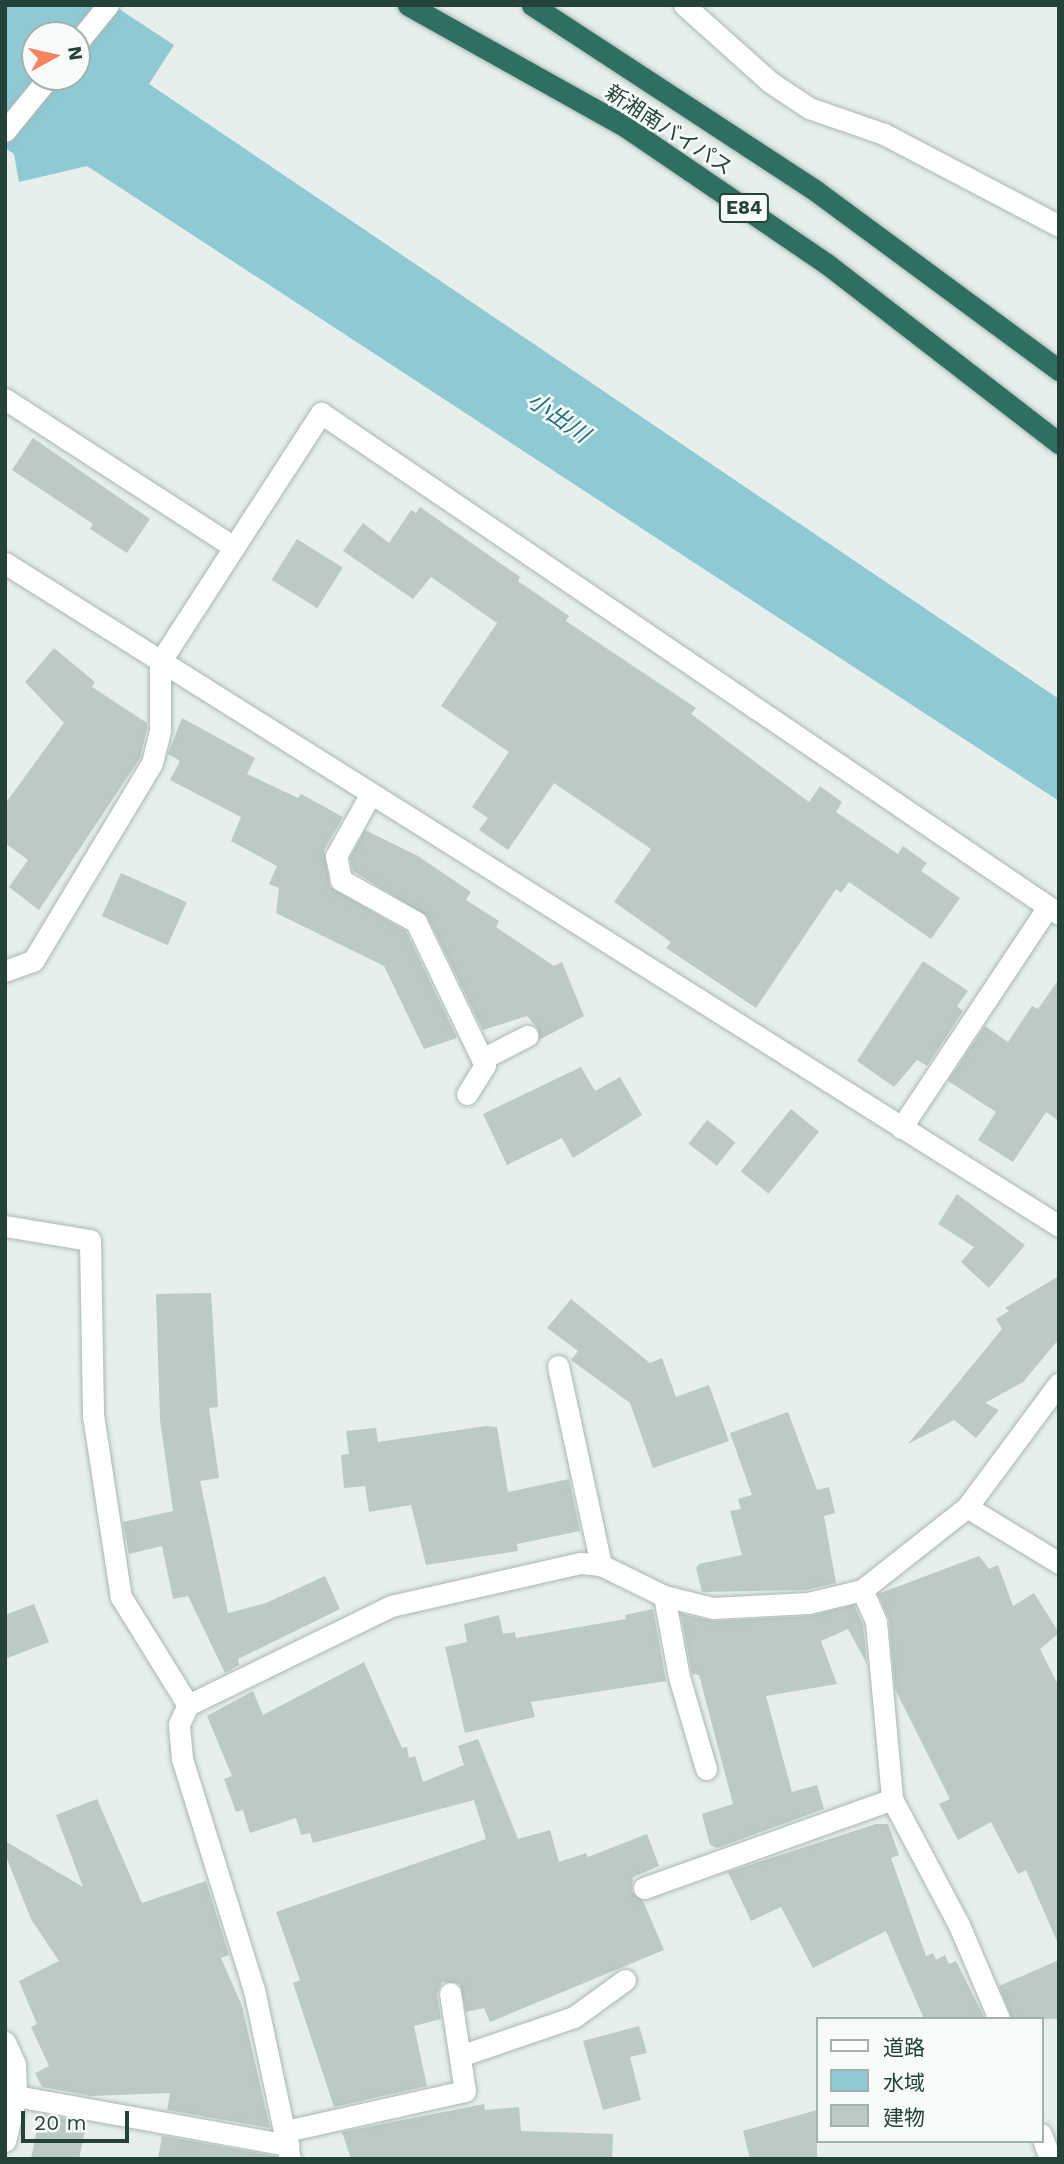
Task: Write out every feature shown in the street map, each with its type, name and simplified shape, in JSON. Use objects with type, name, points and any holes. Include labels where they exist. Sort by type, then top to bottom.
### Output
[{"type":"highway","name":"新湘南バイパス","points":[[408,5],[626,127],[827,264],[1059,443]]},
{"type":"highway","name":"新湘南バイパス","points":[[532,5],[816,191],[997,320],[1059,370]]},
{"type":"street","points":[[91,25],[107,5]]},
{"type":"street","points":[[684,5],[770,82],[809,108],[884,134],[1059,226]]},
{"type":"street","points":[[5,131],[38,91]]},
{"type":"street","points":[[5,399],[234,547]]},
{"type":"street","points":[[5,971],[33,961],[152,763],[160,730],[160,662],[321,413],[1053,911],[901,1128]]},
{"type":"street","points":[[5,563],[1059,1226]]},
{"type":"street","points":[[370,795],[336,856],[341,880],[416,922],[485,1065],[467,1094]]},
{"type":"street","points":[[482,1059],[527,1036]]},
{"type":"street","points":[[5,1226],[90,1240],[93,1415],[121,1597],[188,1705]]},
{"type":"street","points":[[558,1366],[601,1565]]},
{"type":"street","points":[[288,2145],[254,1990],[182,1759],[179,1724],[188,1705],[390,1606],[581,1563],[601,1565],[664,1596],[713,1608],[757,1608],[808,1603],[862,1590],[967,1507],[1059,1382]]},
{"type":"street","points":[[967,1507],[1059,1563]]},
{"type":"street","points":[[862,1590],[876,1622],[892,1799],[959,1925],[998,2017]]},
{"type":"street","points":[[664,1596],[679,1677],[706,1769]]},
{"type":"street","points":[[645,1888],[892,1799]]},
{"type":"street","points":[[460,2056],[574,2017],[625,1980]]},
{"type":"street","points":[[16,2096],[288,2145],[465,2091],[450,1993]]},
{"type":"street","points":[[5,2042],[15,2064],[16,2096],[5,2141]]},
{"type":"street","points":[[1043,2140],[1050,2159]]},
{"type":"water","name":"小出川","points":[[5,5],[113,5],[174,45],[149,84],[1059,699],[1059,801],[87,166],[19,182],[14,154],[5,148]]},
{"type":"building","points":[[33,438],[150,519],[127,553],[90,529],[93,524],[12,470]]},
{"type":"building","points":[[420,507],[520,577],[518,581],[569,616],[566,621],[696,708],[691,714],[809,802],[820,786],[842,802],[836,812],[898,854],[903,846],[927,863],[921,871],[960,898],[931,939],[849,882],[841,893],[836,889],[756,1008],[666,948],[671,942],[614,902],[651,849],[554,783],[508,850],[479,830],[488,818],[472,807],[509,752],[441,706],[497,623],[431,577],[413,599],[343,551],[363,523],[389,543],[411,510],[416,513]]},
{"type":"building","points":[[297,539],[343,568],[317,608],[272,580]]},
{"type":"building","points":[[54,648],[95,682],[92,687],[147,723],[147,728],[140,758],[39,910],[9,887],[28,860],[5,843],[5,804],[64,723],[25,682]]},
{"type":"building","points":[[182,718],[255,758],[247,774],[298,798],[301,794],[343,817],[324,850],[330,887],[406,931],[457,1038],[424,1049],[384,966],[276,913],[279,888],[269,884],[277,866],[231,841],[241,817],[170,780],[180,761],[168,754]]},
{"type":"building","points":[[365,830],[418,856],[471,892],[466,900],[499,921],[496,927],[554,966],[562,962],[584,1016],[539,1040],[538,1029],[527,1016],[483,1030],[427,916],[353,871],[350,858]]},
{"type":"building","points":[[121,873],[187,902],[168,945],[102,916]]},
{"type":"building","points":[[923,961],[968,991],[957,1006],[963,1011],[927,1066],[917,1060],[894,1087],[857,1061]]},
{"type":"building","points":[[1059,979],[1059,1121],[1046,1112],[1013,1162],[978,1140],[996,1112],[948,1081],[985,1026],[1008,1042],[1032,1006],[1038,1009]]},
{"type":"building","points":[[581,1067],[595,1091],[620,1077],[642,1115],[573,1158],[562,1138],[507,1165],[483,1114]]},
{"type":"building","points":[[791,1109],[819,1132],[769,1194],[741,1171]]},
{"type":"building","points":[[707,1120],[735,1142],[717,1166],[689,1144]]},
{"type":"building","points":[[957,1194],[1025,1245],[989,1288],[961,1262],[974,1247],[938,1224]]},
{"type":"building","points":[[1059,1276],[1059,1339],[1023,1382],[985,1403],[999,1410],[976,1438],[954,1420],[908,1444],[1002,1329],[996,1319],[1009,1311],[1005,1308]]},
{"type":"building","points":[[211,1293],[218,1407],[209,1408],[219,1478],[200,1481],[228,1613],[266,1603],[325,1576],[340,1609],[238,1659],[239,1665],[225,1673],[188,1596],[173,1599],[162,1546],[129,1554],[123,1522],[173,1511],[160,1420],[156,1294]]},
{"type":"building","points":[[571,1299],[650,1363],[662,1358],[676,1397],[709,1385],[729,1441],[653,1468],[630,1403],[571,1360],[578,1351],[547,1328]]},
{"type":"building","points":[[788,1412],[817,1490],[829,1487],[835,1513],[824,1516],[836,1583],[806,1590],[702,1592],[696,1568],[699,1564],[742,1555],[730,1511],[741,1509],[738,1499],[752,1495],[730,1433]]},
{"type":"building","points":[[486,1426],[497,1427],[508,1492],[569,1479],[580,1531],[517,1544],[518,1551],[426,1565],[411,1505],[369,1512],[365,1486],[344,1488],[341,1455],[349,1454],[346,1431],[376,1428],[378,1442]]},
{"type":"building","points":[[979,1556],[989,1569],[998,1565],[1013,1606],[1034,1593],[1059,1633],[1040,1649],[1059,1687],[1059,1946],[1026,1870],[1018,1874],[991,1822],[958,1840],[939,1804],[950,1799],[895,1689],[889,1620],[878,1594]]},
{"type":"building","points":[[34,1604],[49,1642],[5,1659],[5,1615]]},
{"type":"building","points":[[854,1605],[863,1625],[867,1664],[848,1629],[821,1641],[837,1684],[766,1696],[792,1792],[817,1785],[824,1809],[717,1848],[710,1845],[702,1814],[733,1804],[699,1675],[692,1674],[681,1614],[714,1621],[809,1616]]},
{"type":"building","points":[[653,1609],[666,1681],[531,1702],[535,1717],[465,1733],[445,1647],[467,1642],[464,1624],[499,1615],[503,1634],[515,1632],[516,1638],[626,1619],[625,1615]]},
{"type":"building","points":[[364,1662],[402,1748],[407,1747],[409,1758],[415,1756],[423,1782],[464,1765],[458,1746],[478,1739],[518,1839],[550,1830],[559,1862],[586,1853],[588,1857],[647,1834],[659,1866],[633,1877],[632,1892],[643,1901],[664,1950],[490,2022],[484,2008],[466,2012],[460,1984],[442,1982],[437,1994],[441,2019],[414,2026],[427,2086],[334,2107],[293,1983],[300,1980],[276,1912],[486,1839],[474,1800],[313,1843],[310,1833],[301,1835],[296,1818],[250,1833],[243,1810],[236,1812],[224,1779],[232,1776],[207,1716],[253,1691],[263,1715]]},
{"type":"building","points":[[97,1799],[142,1903],[206,1881],[229,1955],[221,1958],[242,2006],[270,2128],[167,2110],[170,2093],[92,2096],[42,2087],[35,2073],[49,2066],[31,2027],[37,2024],[19,1981],[59,1961],[31,1919],[5,1854],[5,1841],[83,1887],[56,1815]]},
{"type":"building","points":[[876,1824],[888,1824],[899,1855],[891,1858],[926,1956],[933,1953],[936,1960],[945,1955],[949,1964],[956,1961],[984,2017],[923,2017],[886,1931],[813,1968],[781,1907],[751,1921],[728,1872]]},
{"type":"building","points":[[1059,1960],[1059,2019],[1011,2017],[999,1986]]},
{"type":"building","points":[[639,2026],[647,2053],[630,2057],[641,2100],[603,2110],[583,2041]]},
{"type":"building","points":[[484,2104],[485,2110],[519,2107],[521,2131],[613,2134],[612,2159],[351,2159],[342,2132]]},
{"type":"building","points":[[816,2110],[817,2159],[750,2159],[743,2131]]},
{"type":"building","points":[[40,2114],[87,2122],[79,2159],[31,2159]]},
{"type":"building","points":[[162,2136],[276,2156],[277,2159],[158,2159]]}]
